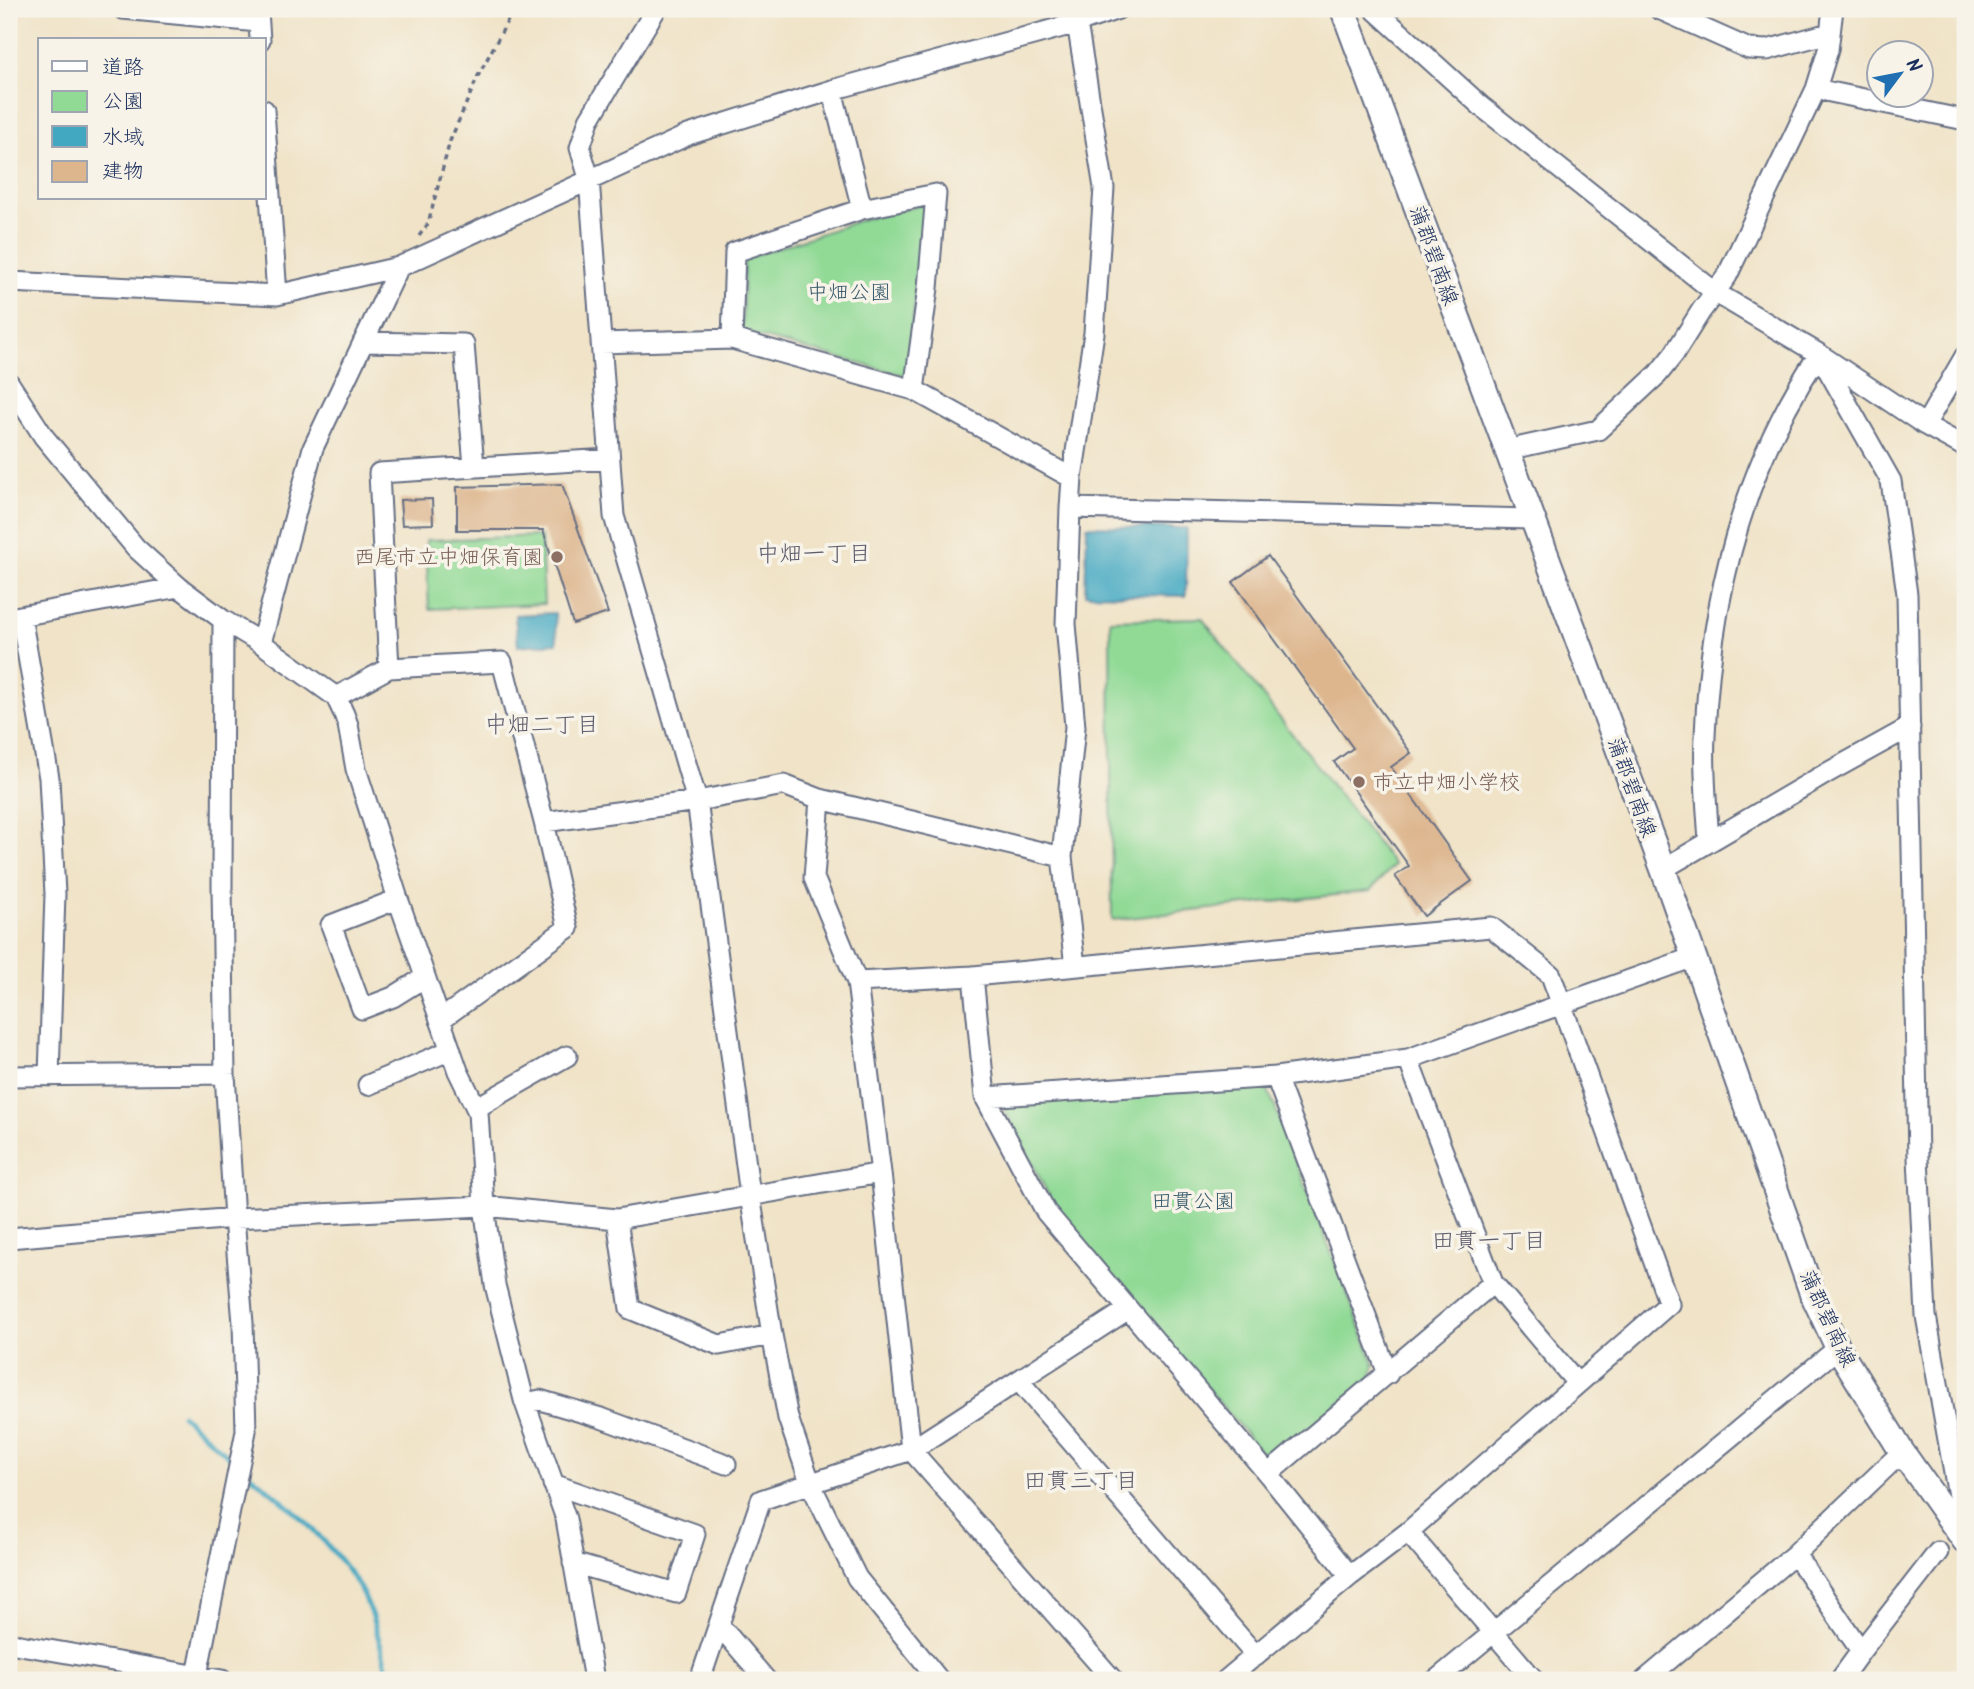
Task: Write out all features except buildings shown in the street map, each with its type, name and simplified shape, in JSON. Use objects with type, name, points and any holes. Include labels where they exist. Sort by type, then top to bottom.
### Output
[{"type":"main road","name":"蒲郡碧南線","points":[[1343,9],[1662,869],[1808,1281],[1838,1348],[1902,1452],[1965,1541]]},
{"type":"street","points":[[122,9],[259,24]]},
{"type":"street","points":[[656,9],[589,120],[580,148],[589,178],[614,516],[698,800],[750,1195],[788,1418],[811,1485],[857,1578],[939,1680]]},
{"type":"street","points":[[9,282],[277,295],[399,267],[688,135],[832,90],[1077,23],[1118,9]]},
{"type":"street","points":[[1374,9],[1481,106],[1716,293],[1819,354],[1925,425],[1965,447]]},
{"type":"street","points":[[1659,9],[1749,49],[1767,50],[1829,33]]},
{"type":"street","points":[[1507,450],[1598,430],[1658,374],[1674,354],[1727,276],[1816,89],[1828,50],[1833,9]]},
{"type":"street","points":[[1075,966],[1062,857],[1075,727],[1066,624],[1070,508],[1094,333],[1104,188],[1077,23]]},
{"type":"street","points":[[1816,89],[1965,120]]},
{"type":"street","points":[[832,90],[862,209]]},
{"type":"street","points":[[266,138],[277,295]]},
{"type":"street","points":[[732,339],[735,251],[862,209],[936,194],[928,288],[914,390]]},
{"type":"street","points":[[261,643],[313,448],[399,267]]},
{"type":"street","points":[[601,343],[732,339],[914,390],[1072,478]]},
{"type":"street","points":[[363,342],[464,344],[474,467]]},
{"type":"street","points":[[1819,354],[1891,481],[1907,594],[1917,1158],[1926,1316],[1965,1535]]},
{"type":"street","points":[[1709,842],[1705,736],[1711,648],[1723,580],[1749,489],[1795,390],[1819,354]]},
{"type":"street","points":[[1925,425],[1965,356]]},
{"type":"street","points":[[9,383],[44,437],[135,548],[179,587],[223,620],[261,643],[336,697],[348,725],[356,769],[398,899],[451,1050],[476,1108],[484,1206],[495,1285],[526,1403],[566,1519],[594,1680]]},
{"type":"street","points":[[389,668],[379,473],[609,458]]},
{"type":"street","points":[[1070,508],[1532,519]]},
{"type":"street","points":[[49,1076],[55,894],[49,778],[15,617],[179,587]]},
{"type":"street","points":[[197,1675],[246,1430],[243,1323],[225,1074],[222,887],[223,620]]},
{"type":"street","points":[[336,697],[389,668],[502,662],[544,822],[568,928],[440,1020]]},
{"type":"street","points":[[1662,869],[1910,727]]},
{"type":"street","points":[[544,822],[784,785],[820,799],[1062,857]]},
{"type":"street","points":[[820,799],[814,878],[857,982],[911,1450],[1112,1680]]},
{"type":"street","points":[[398,899],[331,925],[362,1009],[393,997],[425,977]]},
{"type":"street","points":[[857,982],[973,976],[1491,927],[1551,975],[1669,1304],[1408,1532],[1350,1576],[1226,1680]]},
{"type":"street","points":[[985,1097],[1276,1077],[1408,1059],[1694,957]]},
{"type":"street","points":[[973,976],[985,1097],[1046,1212],[1268,1474],[1350,1576]]},
{"type":"street","points":[[368,1085],[451,1050]]},
{"type":"street","points":[[476,1108],[567,1056]]},
{"type":"street","points":[[1408,1059],[1493,1283],[1577,1383]]},
{"type":"street","points":[[9,1076],[225,1074]]},
{"type":"street","points":[[1276,1077],[1388,1374]]},
{"type":"street","points":[[9,1238],[234,1218],[484,1206],[617,1219],[881,1173]]},
{"type":"street","points":[[617,1219],[630,1309],[719,1345],[772,1335]]},
{"type":"street","points":[[1268,1474],[1493,1283]]},
{"type":"street","points":[[700,1680],[761,1500],[911,1450],[1127,1310]]},
{"type":"street","points":[[1436,1680],[1838,1348]]},
{"type":"street","points":[[1019,1381],[1256,1656]]},
{"type":"street","points":[[526,1403],[540,1400],[601,1418],[726,1464]]},
{"type":"street","points":[[1645,1680],[1795,1555],[1902,1452]]},
{"type":"street","points":[[554,1483],[695,1534],[676,1593],[573,1563]]},
{"type":"street","points":[[1408,1532],[1534,1680]]},
{"type":"street","points":[[1840,1680],[1938,1552]]},
{"type":"street","points":[[1795,1555],[1861,1651]]},
{"type":"street","points":[[719,1625],[766,1680]]},
{"type":"street","points":[[9,1643],[222,1680]]},
{"type":"path","points":[[399,267],[428,224],[450,141],[478,76],[514,9]]},
{"type":"green space","name":"中畑公園","points":[[926,204],[906,376],[742,332],[744,259],[864,219]]},
{"type":"green space","points":[[541,536],[544,604],[429,609],[426,540]]},
{"type":"green space","points":[[1202,618],[1394,865],[1370,891],[1112,920],[1110,620]]},
{"type":"green space","name":"田貫公園","points":[[1260,1085],[1269,1092],[1375,1365],[1371,1378],[1276,1457],[1267,1459],[1055,1208],[1002,1104]]},
{"type":"water","points":[[1087,526],[1187,528],[1186,596],[1085,594]]},
{"type":"water","points":[[555,613],[557,643],[518,646],[515,615]]},
{"type":"waterway","points":[[182,1415],[234,1461]]},
{"type":"waterway","points":[[244,1470],[304,1520],[343,1563],[372,1615],[390,1680]]},
{"type":"place","name":"西尾市立中畑保育園","points":[[557,557]]},
{"type":"place","name":"市立中畑小学校","points":[[1359,782]]},
{"type":"district","name":"中畑一丁目","points":[[814,553]]},
{"type":"district","name":"中畑二丁目","points":[[542,724]]},
{"type":"district","name":"田貫一丁目","points":[[1489,1240]]},
{"type":"district","name":"田貫三丁目","points":[[1081,1480]]}]
